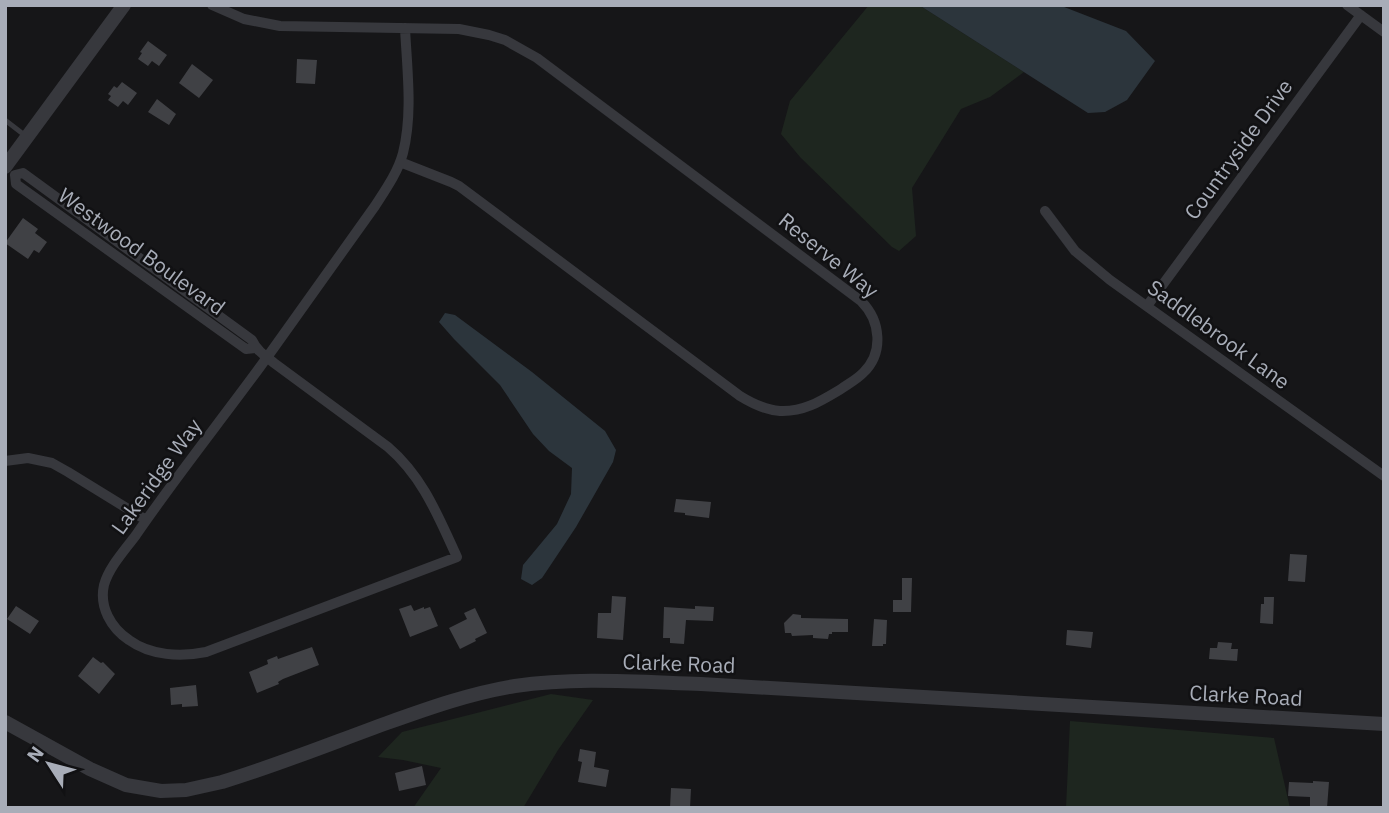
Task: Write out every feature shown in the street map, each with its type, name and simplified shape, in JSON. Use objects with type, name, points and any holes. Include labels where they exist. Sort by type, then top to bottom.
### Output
[{"type":"street","points":[[8,170],[27,137],[124,5]]},
{"type":"street","name":"Reserve Way","points":[[212,5],[244,19],[280,26],[459,29],[489,35],[515,45],[537,58],[861,301],[876,325],[878,342],[874,356],[859,377],[819,403],[786,411],[760,407],[740,396],[459,186],[400,162]]},
{"type":"street","points":[[1347,5],[1384,32]]},
{"type":"street","name":"Countryside Drive","points":[[1147,306],[1360,15]]},
{"type":"street","name":"Lakeridge Way","points":[[405,28],[408,114],[400,162],[390,182],[267,358],[106,578],[104,607],[114,627],[131,642],[149,650],[176,655],[195,654],[217,649],[457,558]]},
{"type":"street","name":"Westwood Boulevard","points":[[8,170],[23,173],[252,340],[267,358],[388,447],[412,471],[457,558]]},
{"type":"street","name":"Saddlebrook Lane","points":[[1045,211],[1075,251],[1110,280],[1384,476]]},
{"type":"street","points":[[5,461],[28,458],[44,460],[68,471],[146,520]]},
{"type":"street","name":"Clarke Road","points":[[5,722],[103,776],[126,785],[161,791],[186,790],[222,782],[475,694],[554,682],[701,684],[1384,724]]},
{"type":"lane","points":[[5,120],[27,137]]},
{"type":"shaded area","points":[[869,5],[919,5],[1024,72],[990,97],[961,109],[912,188],[916,236],[899,251],[800,157],[781,134],[790,101]]},
{"type":"shaded area","points":[[919,5],[1059,5],[1126,31],[1155,61],[1127,100],[1105,112],[1088,113]]},
{"type":"shaded area","points":[[445,313],[455,315],[532,372],[605,431],[616,450],[613,462],[576,527],[542,578],[532,585],[521,579],[523,565],[557,524],[571,494],[572,468],[549,451],[533,434],[500,385],[439,322]]},
{"type":"shaded area","points":[[551,694],[593,700],[558,750],[523,808],[413,808],[441,768],[378,757],[402,732]]},
{"type":"shaded area","points":[[1070,721],[1274,738],[1290,808],[1066,808]]},
{"type":"building","points":[[148,41],[167,55],[159,66],[152,61],[148,66],[138,59]]},
{"type":"building","points":[[297,59],[317,60],[315,84],[296,83]]},
{"type":"building","points":[[192,64],[213,80],[199,98],[179,83]]},
{"type":"building","points":[[122,82],[137,93],[128,105],[123,101],[118,107],[108,100],[111,96],[108,94],[114,86],[117,88]]},
{"type":"building","points":[[157,99],[176,114],[169,125],[148,112]]},
{"type":"building","points":[[23,218],[38,229],[35,233],[47,242],[39,253],[34,250],[28,259],[5,243]]},
{"type":"building","points":[[676,499],[711,502],[709,518],[674,512]]},
{"type":"building","points":[[1290,554],[1307,555],[1305,582],[1288,581]]},
{"type":"building","points":[[902,578],[912,578],[911,612],[893,612],[893,600],[902,600]]},
{"type":"building","points":[[612,596],[626,597],[623,640],[597,638],[598,613],[611,613]]},
{"type":"building","points":[[1264,597],[1274,597],[1273,624],[1260,623]]},
{"type":"building","points":[[411,605],[414,611],[430,607],[438,626],[410,637],[399,609]]},
{"type":"building","points":[[16,606],[39,621],[30,634],[7,619]]},
{"type":"building","points":[[695,606],[714,607],[713,621],[686,620],[684,644],[670,643],[670,638],[663,638],[664,607],[695,609]]},
{"type":"building","points":[[475,608],[487,633],[460,649],[449,628],[467,619],[464,613]]},
{"type":"building","points":[[793,614],[801,615],[801,618],[848,619],[848,632],[832,632],[828,639],[813,638],[813,635],[792,636],[791,633],[785,633],[784,623]]},
{"type":"building","points":[[874,619],[887,620],[886,644],[883,646],[872,646]]},
{"type":"building","points":[[1067,630],[1093,632],[1091,648],[1066,645]]},
{"type":"building","points":[[1218,642],[1232,643],[1231,649],[1238,649],[1237,661],[1209,659],[1210,648],[1217,648]]},
{"type":"building","points":[[312,647],[319,665],[257,693],[249,672],[268,664],[267,660],[277,656],[278,659]]},
{"type":"building","points":[[93,657],[103,662],[115,674],[99,694],[78,676]]},
{"type":"building","points":[[196,685],[198,706],[171,705],[170,688]]},
{"type":"building","points":[[580,749],[596,752],[594,767],[609,770],[606,787],[578,782],[582,762],[578,761]]},
{"type":"building","points":[[422,766],[426,785],[399,791],[395,773]]},
{"type":"building","points":[[1289,782],[1329,782],[1327,808],[1310,808],[1310,797],[1288,796]]},
{"type":"building","points":[[671,788],[691,789],[690,808],[670,808]]}]
